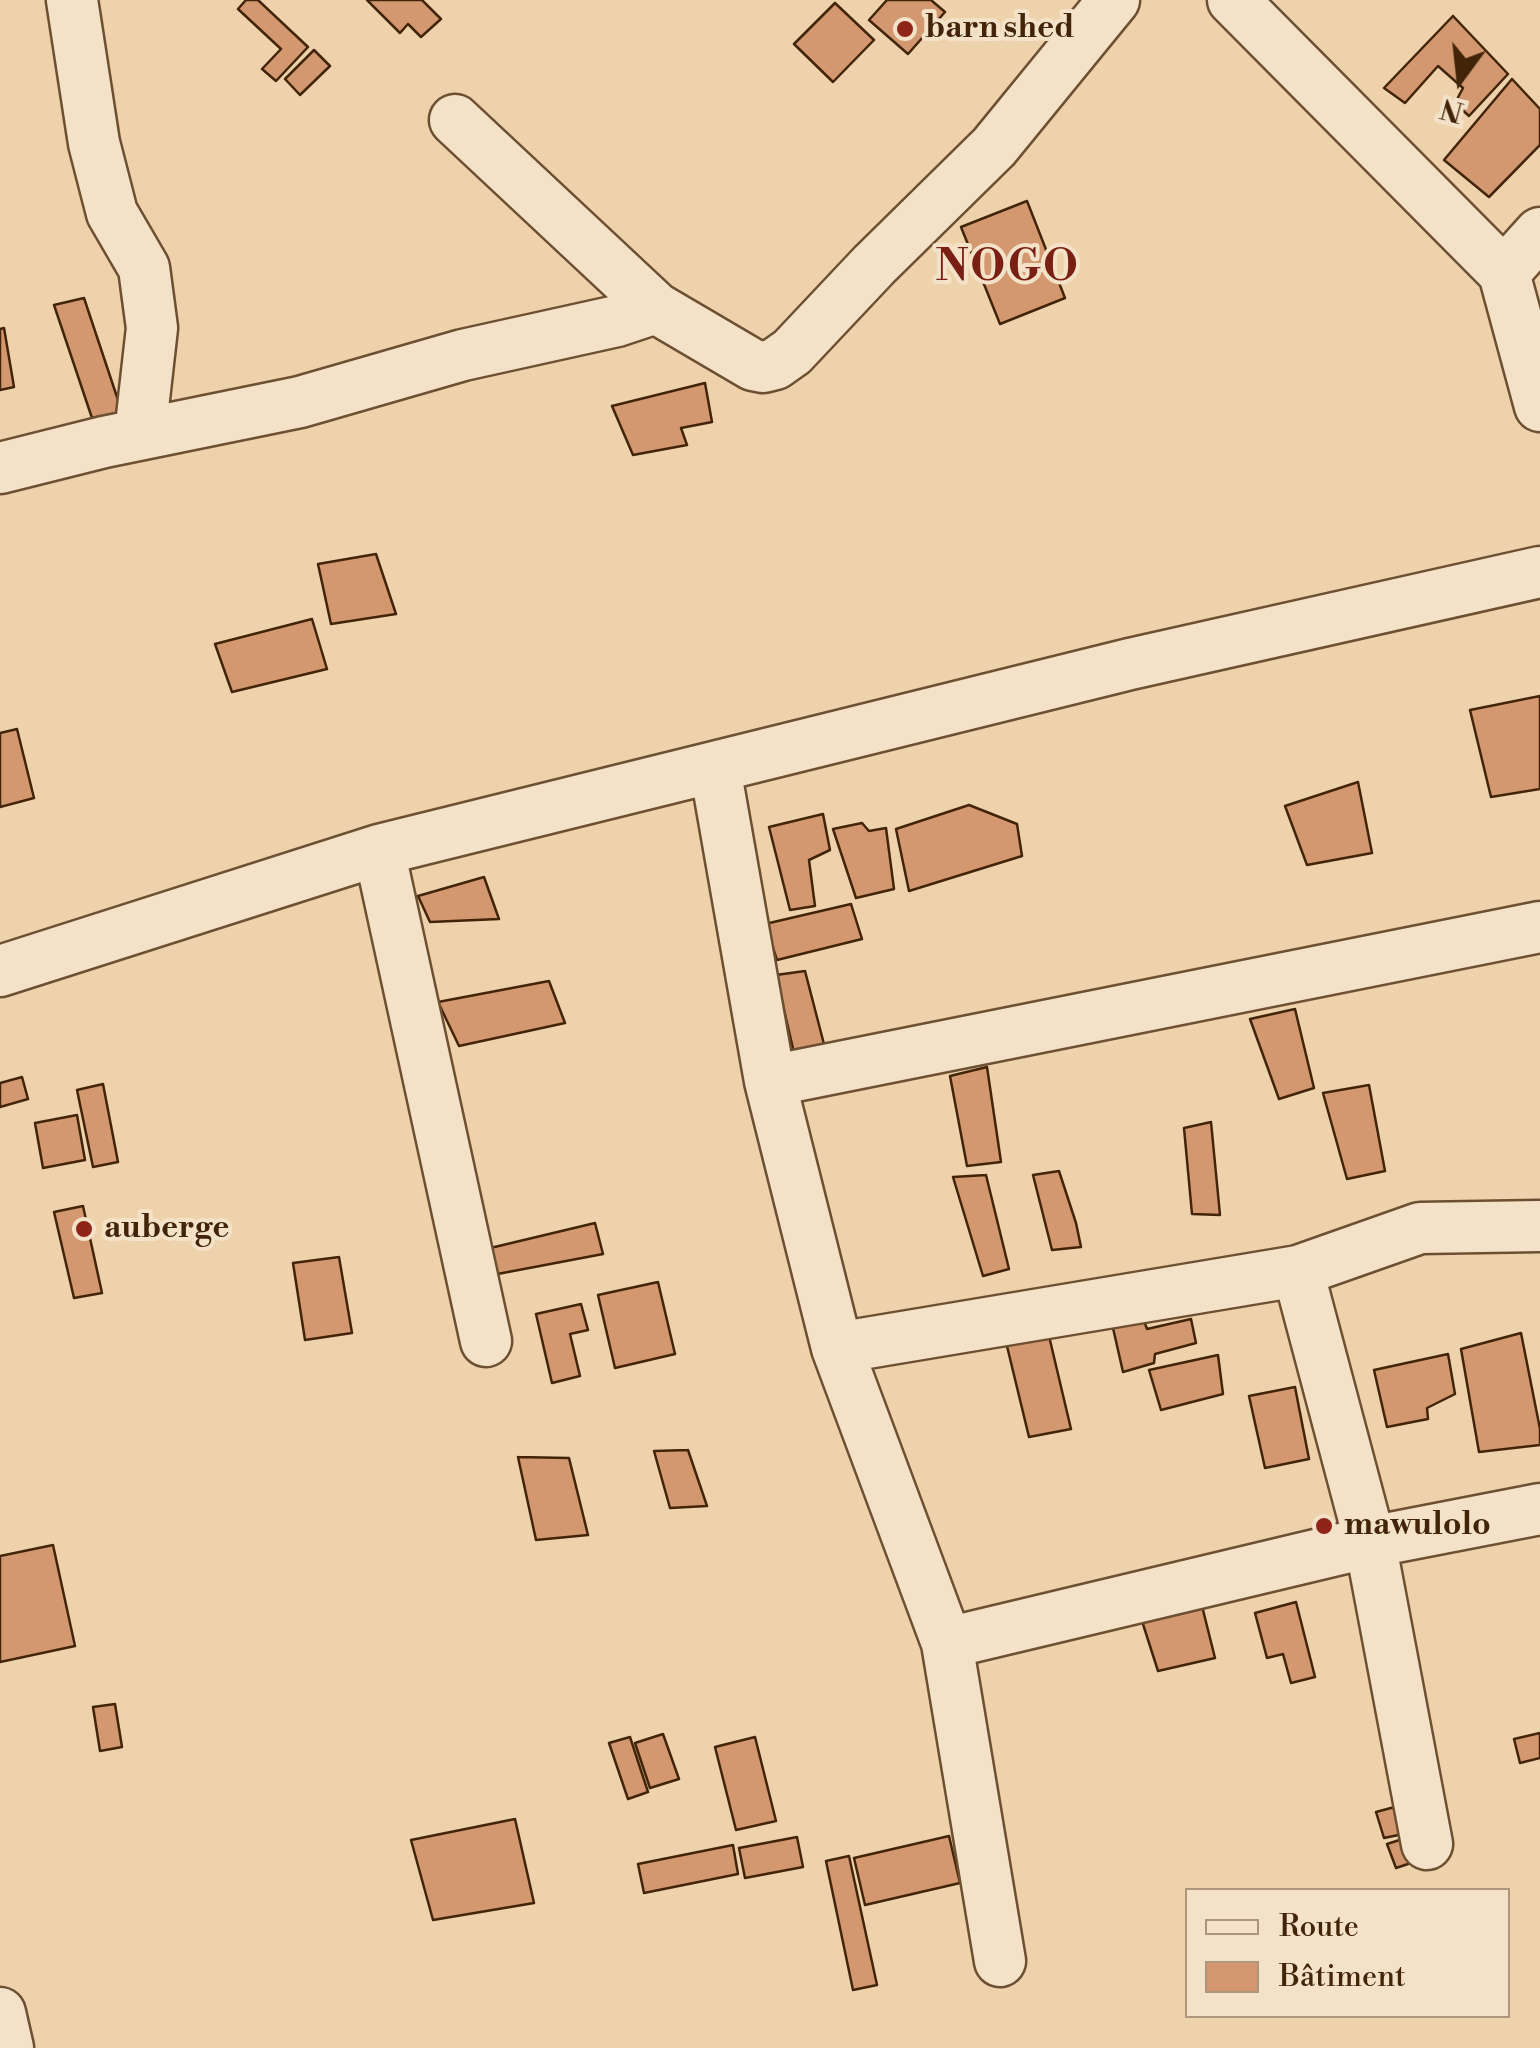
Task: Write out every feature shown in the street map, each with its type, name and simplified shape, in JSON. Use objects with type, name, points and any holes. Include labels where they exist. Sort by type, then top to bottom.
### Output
[{"type":"street","points":[[72,0],[94,144],[112,213],[144,268],[152,328],[140,434]]},
{"type":"street","points":[[454,120],[656,308],[753,365],[764,367],[792,352],[994,147],[1114,0]]},
{"type":"street","points":[[1233,0],[1504,273],[1540,406]]},
{"type":"street","points":[[1504,273],[1540,233]]},
{"type":"street","points":[[0,468],[140,434],[300,402],[463,355],[617,321],[656,308]]},
{"type":"street","points":[[0,971],[380,850],[1130,664],[1540,572]]},
{"type":"street","points":[[715,768],[770,1081],[838,1348],[946,1643],[1000,1962]]},
{"type":"street","points":[[380,850],[486,1341]]},
{"type":"street","points":[[770,1081],[1540,928]]},
{"type":"street","points":[[838,1348],[1298,1271],[1420,1228],[1540,1226]]},
{"type":"street","points":[[1298,1271],[1370,1542],[1427,1844]]},
{"type":"street","points":[[946,1643],[1370,1542],[1540,1509]]},
{"type":"street","points":[[0,2013],[8,2048]]},
{"type":"building","points":[[246,0],[258,0],[308,47],[276,81],[262,69],[281,49],[238,9]]},
{"type":"building","points":[[367,0],[422,0],[441,19],[421,37],[408,24],[400,33]]},
{"type":"building","name":"barn shed","points":[[887,0],[931,0],[945,12],[908,54],[869,20]]},
{"type":"building","points":[[835,3],[874,40],[833,82],[794,44]]},
{"type":"building","points":[[1453,16],[1508,74],[1469,116],[1455,103],[1463,88],[1438,66],[1405,103],[1384,88]]},
{"type":"building","points":[[314,50],[330,66],[300,95],[285,79]]},
{"type":"building","points":[[1512,79],[1540,109],[1540,145],[1489,197],[1444,160]]},
{"type":"building","points":[[1027,201],[1065,298],[1000,324],[961,227]]},
{"type":"building","points":[[84,298],[122,412],[92,418],[54,305]]},
{"type":"building","points":[[4,328],[14,387],[0,390],[0,329]]},
{"type":"building","points":[[705,383],[712,422],[681,428],[687,445],[633,455],[612,406]]},
{"type":"building","points":[[376,554],[396,614],[331,624],[318,564]]},
{"type":"building","points":[[312,619],[327,669],[232,692],[215,644]]},
{"type":"building","points":[[1540,696],[1540,789],[1491,797],[1470,710]]},
{"type":"building","points":[[17,729],[34,798],[0,807],[0,733]]},
{"type":"building","points":[[1358,782],[1372,853],[1307,865],[1285,806]]},
{"type":"building","points":[[969,805],[1017,824],[1022,856],[909,891],[896,829]]},
{"type":"building","points":[[823,814],[830,850],[809,860],[815,906],[790,910],[769,827]]},
{"type":"building","points":[[862,823],[869,831],[886,828],[894,889],[856,898],[833,829]]},
{"type":"building","points":[[484,877],[499,919],[430,922],[418,896]]},
{"type":"building","points":[[851,904],[862,939],[777,960],[765,924]]},
{"type":"building","points":[[805,971],[825,1048],[794,1053],[776,975]]},
{"type":"building","points":[[549,981],[565,1023],[459,1046],[438,1002]]},
{"type":"building","points":[[1295,1009],[1314,1088],[1279,1099],[1250,1019]]},
{"type":"building","points":[[987,1067],[1001,1162],[967,1166],[950,1076]]},
{"type":"building","points":[[22,1077],[28,1099],[0,1107],[0,1083]]},
{"type":"building","points":[[103,1084],[118,1162],[93,1167],[77,1090]]},
{"type":"building","points":[[1369,1085],[1385,1171],[1347,1179],[1323,1093]]},
{"type":"building","points":[[77,1115],[85,1160],[43,1168],[35,1123]]},
{"type":"building","points":[[1211,1122],[1220,1215],[1192,1214],[1184,1128]]},
{"type":"building","points":[[1059,1171],[1081,1247],[1052,1250],[1033,1175]]},
{"type":"building","points":[[986,1175],[1009,1269],[983,1276],[953,1177]]},
{"type":"building","points":[[83,1206],[102,1293],[74,1298],[54,1212]]},
{"type":"building","points":[[595,1223],[603,1254],[487,1276],[482,1250]]},
{"type":"building","points":[[339,1257],[352,1333],[305,1340],[293,1263]]},
{"type":"building","points":[[658,1282],[675,1354],[615,1368],[598,1295]]},
{"type":"building","points":[[581,1304],[588,1330],[570,1334],[580,1376],[552,1383],[536,1314]]},
{"type":"building","points":[[1191,1319],[1196,1343],[1155,1354],[1154,1363],[1123,1372],[1113,1328],[1144,1321],[1147,1329]]},
{"type":"building","points":[[1521,1333],[1540,1445],[1479,1452],[1461,1349]]},
{"type":"building","points":[[1049,1336],[1071,1429],[1029,1437],[1006,1342]]},
{"type":"building","points":[[1448,1354],[1455,1394],[1427,1408],[1428,1419],[1387,1427],[1374,1370]]},
{"type":"building","points":[[1218,1355],[1223,1394],[1161,1410],[1149,1370]]},
{"type":"building","points":[[1295,1387],[1309,1459],[1265,1468],[1249,1396]]},
{"type":"building","points":[[688,1450],[707,1506],[670,1508],[654,1451]]},
{"type":"building","points":[[518,1457],[569,1458],[588,1535],[536,1540]]},
{"type":"building","points":[[53,1545],[75,1646],[0,1662],[0,1556]]},
{"type":"building","points":[[1296,1602],[1315,1677],[1291,1683],[1283,1654],[1267,1658],[1255,1613]]},
{"type":"building","points":[[1202,1606],[1215,1658],[1158,1671],[1142,1621]]},
{"type":"building","points":[[115,1704],[122,1747],[100,1751],[93,1707]]},
{"type":"building","points":[[1540,1733],[1540,1758],[1520,1763],[1514,1739]]},
{"type":"building","points":[[663,1734],[679,1779],[650,1788],[635,1743]]},
{"type":"building","points":[[630,1737],[648,1792],[628,1799],[609,1743]]},
{"type":"building","points":[[755,1737],[776,1821],[736,1830],[715,1747]]},
{"type":"building","points":[[1402,1805],[1408,1833],[1384,1838],[1376,1812]]},
{"type":"building","points":[[515,1819],[534,1903],[433,1920],[411,1840]]},
{"type":"building","points":[[949,1836],[960,1883],[865,1905],[854,1858]]},
{"type":"building","points":[[797,1837],[803,1867],[745,1878],[739,1848]]},
{"type":"building","points":[[1409,1837],[1417,1861],[1396,1868],[1387,1844]]},
{"type":"building","points":[[733,1845],[738,1874],[644,1893],[638,1864]]},
{"type":"building","points":[[849,1856],[877,1985],[853,1990],[826,1861]]},
{"type":"place","name":"barn shed","points":[[905,29]]},
{"type":"place","name":"auberge","points":[[84,1229]]},
{"type":"place","name":"mawulolo","points":[[1324,1526]]},
{"type":"district","name":"NOGO","points":[[1008,270]]}]
